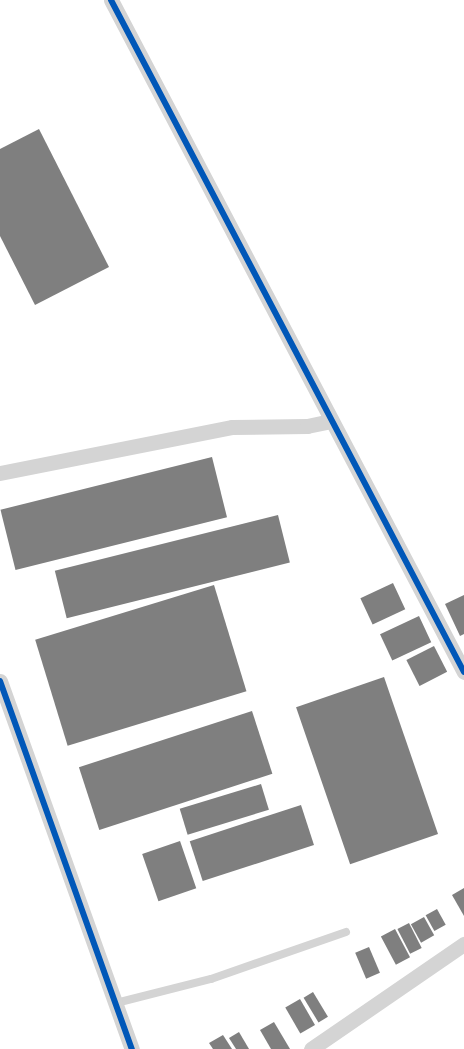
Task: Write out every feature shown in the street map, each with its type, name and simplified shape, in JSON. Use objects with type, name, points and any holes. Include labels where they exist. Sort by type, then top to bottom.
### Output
[{"type":"street","points":[[111,0],[464,672]]},
{"type":"street","points":[[0,473],[232,427],[307,426],[331,421]]},
{"type":"street","points":[[0,681],[132,1049]]},
{"type":"street","points":[[311,1049],[464,944]]},
{"type":"lane","points":[[116,1003],[211,979],[346,932]]},
{"type":"building","points":[[39,129],[109,267],[35,305],[0,236],[0,149]]},
{"type":"building","points":[[212,457],[227,517],[15,570],[0,510]]},
{"type":"building","points":[[278,515],[290,563],[67,618],[55,571]]},
{"type":"building","points":[[393,583],[405,609],[373,624],[360,598]]},
{"type":"building","points":[[214,585],[246,691],[68,746],[35,640]]},
{"type":"building","points":[[464,595],[464,634],[460,636],[445,604]]},
{"type":"building","points":[[419,616],[431,642],[392,660],[380,634]]},
{"type":"building","points":[[434,646],[447,672],[420,686],[406,660]]},
{"type":"building","points":[[384,677],[438,834],[350,864],[296,707]]},
{"type":"building","points":[[252,711],[272,774],[99,830],[79,767]]},
{"type":"building","points":[[261,784],[269,810],[188,835],[180,809]]},
{"type":"building","points":[[301,805],[314,845],[203,881],[190,841]]},
{"type":"building","points":[[180,841],[196,888],[158,901],[142,854]]},
{"type":"building","points":[[464,888],[464,916],[452,895]]},
{"type":"building","points":[[437,909],[446,925],[434,931],[426,915]]},
{"type":"building","points":[[424,917],[434,935],[421,943],[411,924]]},
{"type":"building","points":[[409,923],[422,948],[410,954],[397,929]]},
{"type":"building","points":[[395,929],[410,957],[396,965],[381,937]]},
{"type":"building","points":[[369,947],[380,973],[366,979],[355,953]]},
{"type":"building","points":[[313,992],[328,1017],[319,1023],[304,998]]},
{"type":"building","points":[[300,999],[315,1025],[300,1033],[285,1008]]},
{"type":"building","points":[[274,1022],[290,1049],[271,1049],[260,1030]]},
{"type":"building","points":[[239,1032],[249,1049],[236,1049],[229,1038]]},
{"type":"building","points":[[223,1035],[232,1049],[213,1049],[209,1043]]},
{"type":"cycle path","points":[[111,0],[464,672]]},
{"type":"cycle path","points":[[0,681],[132,1049]]}]
